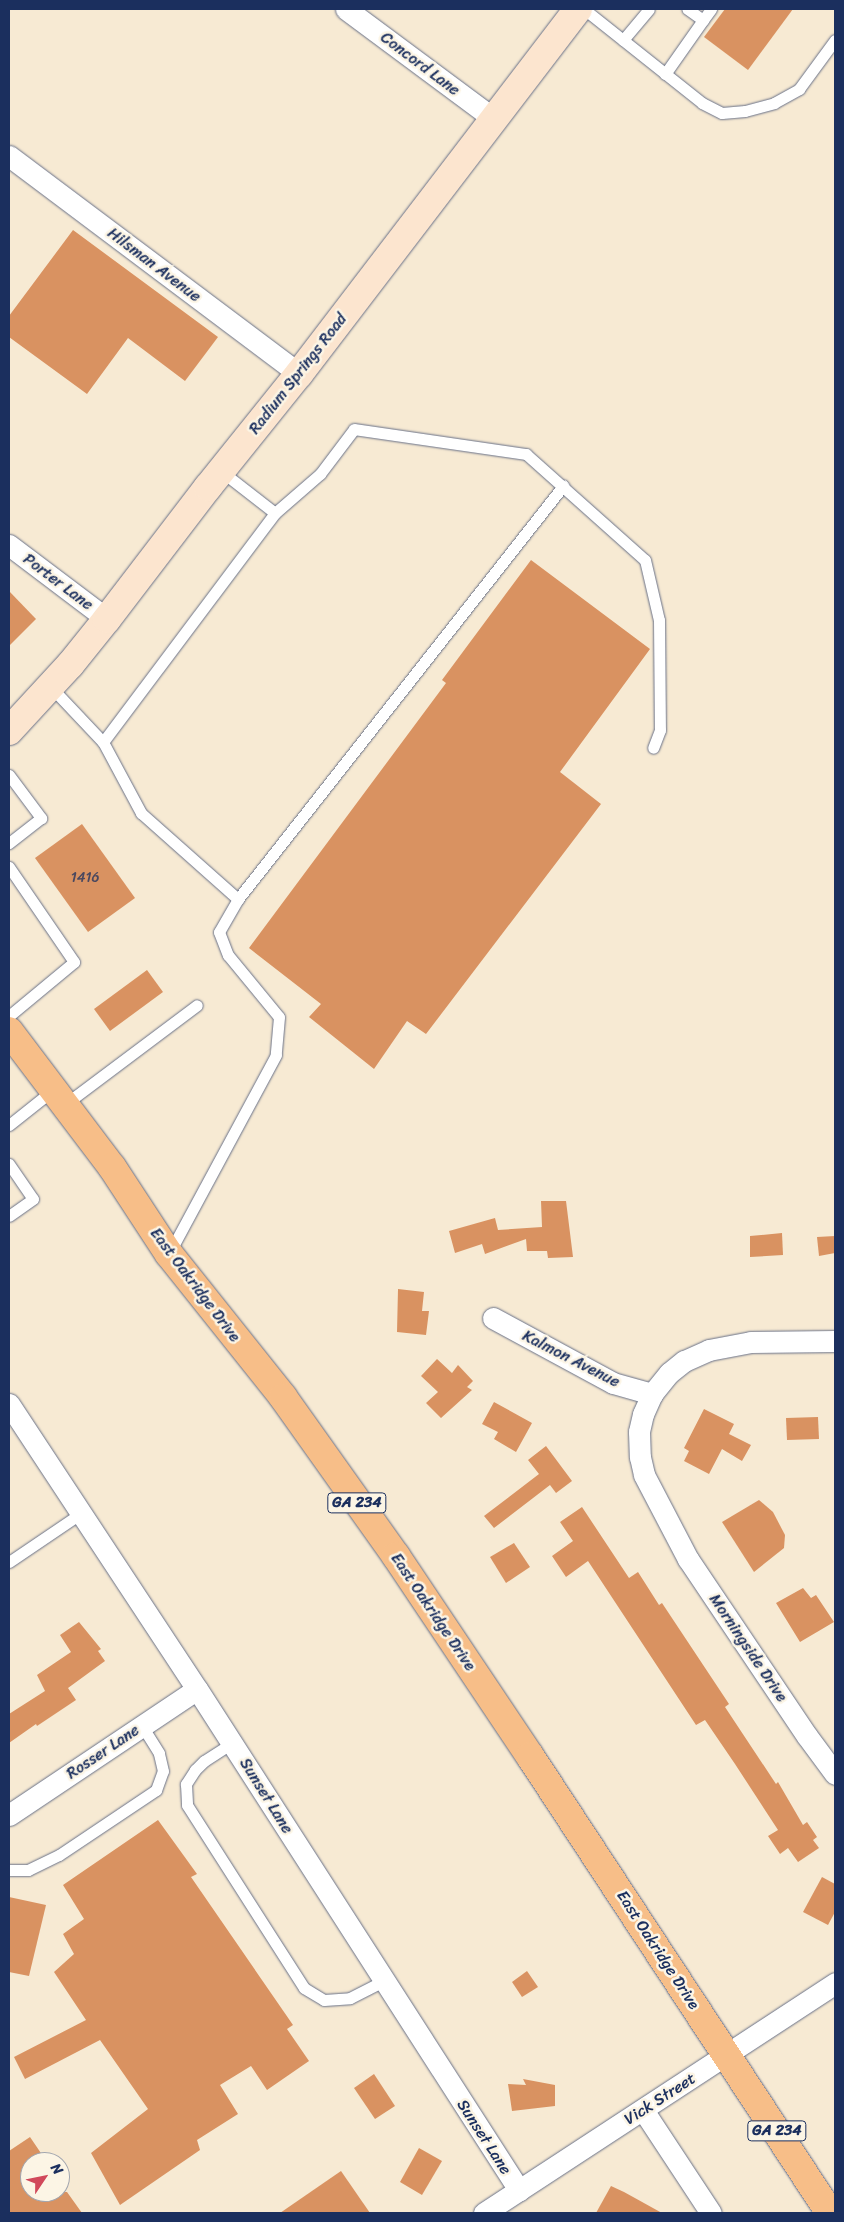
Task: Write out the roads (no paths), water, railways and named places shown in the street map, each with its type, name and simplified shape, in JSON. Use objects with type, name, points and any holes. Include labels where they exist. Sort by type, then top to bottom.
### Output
[{"type":"main road","name":"Radium Springs Road","points":[[9,731],[107,619],[221,471],[299,374],[578,9]]},
{"type":"main road","name":"East Oakridge Drive","points":[[9,1031],[112,1167],[169,1254],[282,1397],[396,1556],[830,2213]]},
{"type":"street","name":"Concord Lane","points":[[346,9],[494,119]]},
{"type":"street","name":"Hilsman Avenue","points":[[9,156],[299,374]]},
{"type":"street","name":"Porter Lane","points":[[9,545],[107,619]]},
{"type":"street","name":"Kalmon Avenue","points":[[493,1318],[613,1383],[652,1394]]},
{"type":"street","points":[[652,1394],[669,1373],[684,1361],[709,1350],[751,1342],[835,1341]]},
{"type":"street","name":"Morningside Drive","points":[[652,1394],[643,1414],[639,1432],[640,1457],[644,1475],[688,1559],[807,1736],[834,1769]]},
{"type":"street","name":"Sunset Lane","points":[[9,1404],[197,1689],[519,2190]]},
{"type":"street","name":"Rosser Lane","points":[[9,1815],[197,1689]]},
{"type":"street","name":"Vick Street","points":[[484,2213],[835,1983]]},
{"type":"street","points":[[643,2110],[711,2213]]},
{"type":"lane","points":[[584,9],[702,103],[722,113],[744,112],[774,103],[799,90],[835,40]]},
{"type":"lane","points":[[623,40],[648,9]]},
{"type":"lane","points":[[687,9],[703,20]]},
{"type":"lane","points":[[665,74],[711,9]]},
{"type":"lane","points":[[103,742],[276,513],[320,474],[354,428],[526,454],[645,560],[659,620],[660,730],[653,748]]},
{"type":"lane","points":[[221,471],[276,513]]},
{"type":"lane","points":[[169,1254],[276,1055],[279,1016],[228,954],[219,932],[238,899],[563,486]]},
{"type":"lane","points":[[50,686],[103,742],[141,813],[238,899]]},
{"type":"lane","points":[[9,776],[41,818],[9,843]]},
{"type":"lane","points":[[9,867],[74,962],[9,1016]]},
{"type":"lane","points":[[9,1125],[58,1098],[197,1005]]},
{"type":"lane","points":[[9,1164],[33,1199],[9,1216]]},
{"type":"lane","points":[[9,1562],[80,1514]]},
{"type":"lane","points":[[9,1870],[28,1870],[59,1856],[156,1790],[164,1771],[159,1753],[142,1726]]},
{"type":"lane","points":[[232,1743],[204,1761],[186,1784],[187,1805],[192,1814],[304,1988],[324,2000],[350,1998],[384,1981]]}]
